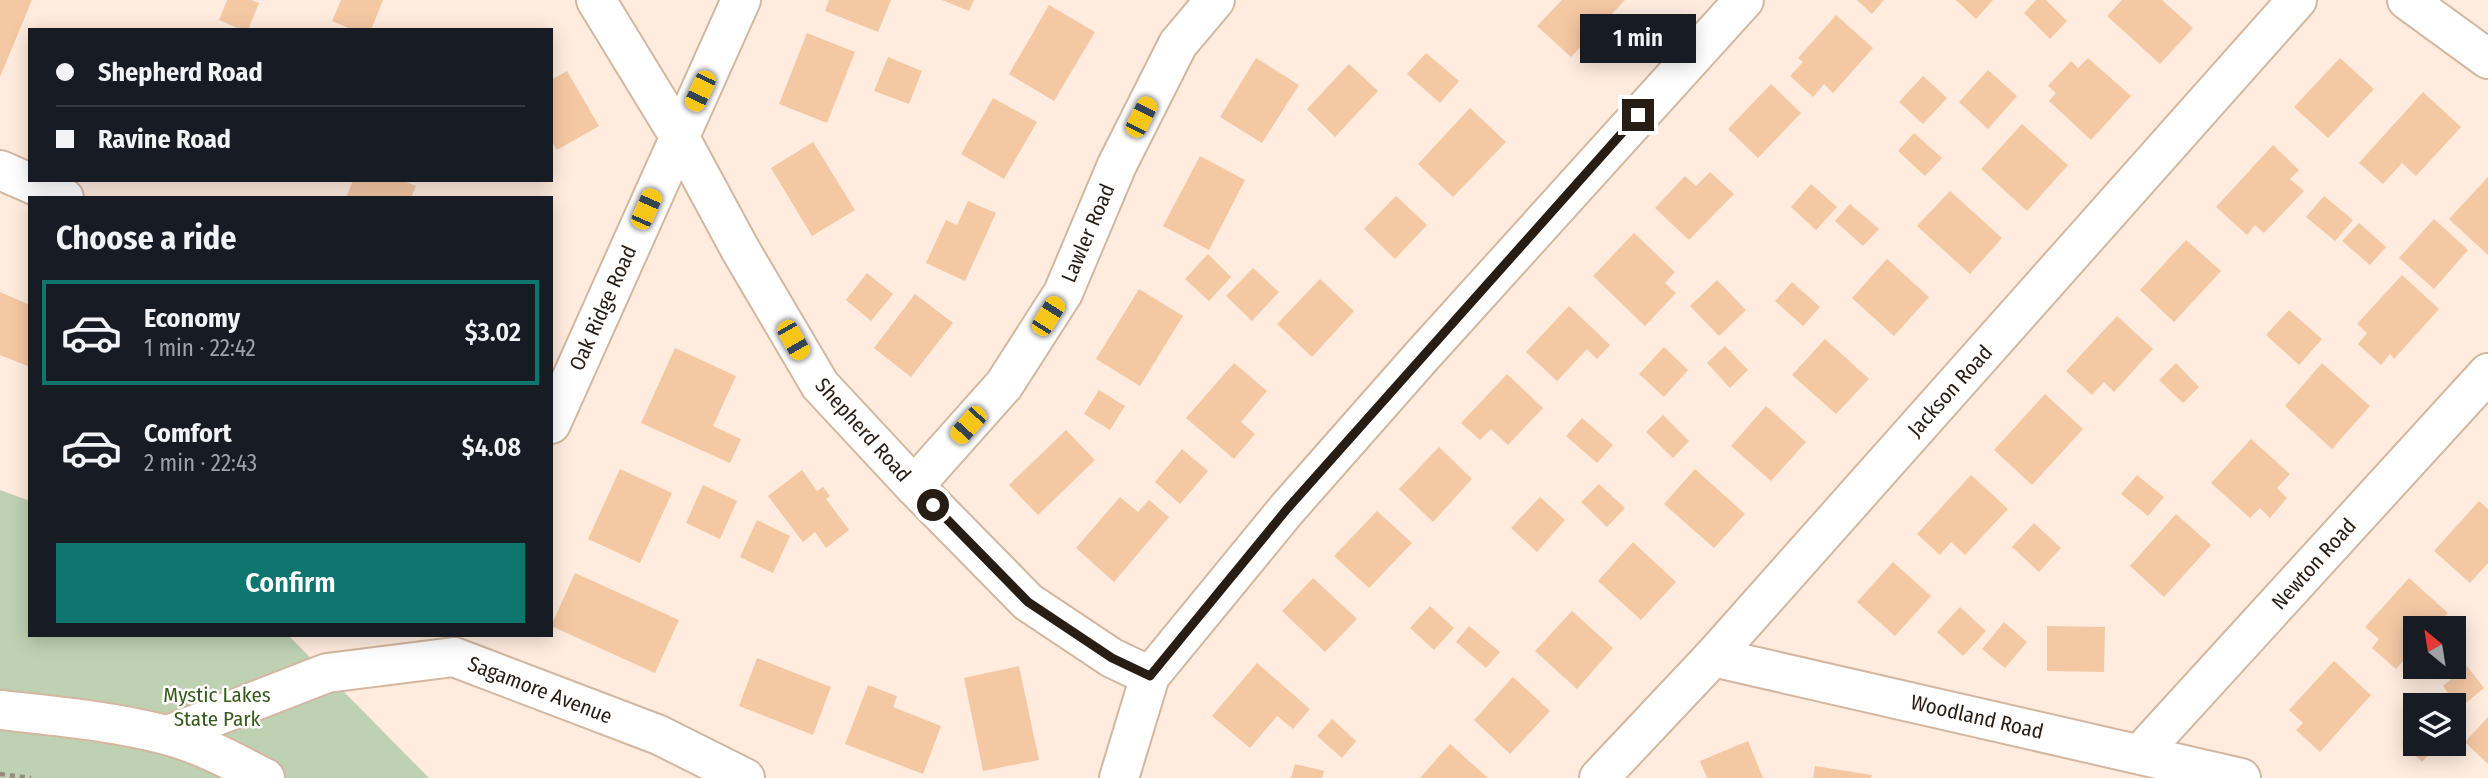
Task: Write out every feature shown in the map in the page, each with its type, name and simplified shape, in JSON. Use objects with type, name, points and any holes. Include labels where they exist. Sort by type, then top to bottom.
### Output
[{"type":"street","name":"Shepherd Road","points":[[596,0],[679,136],[740,249],[820,386],[1028,602],[1112,658],[1150,676]]},
{"type":"street","name":"Oak Ridge Road","points":[[554,409],[741,0]]},
{"type":"street","name":"Lawler Road","points":[[914,486],[1004,385],[1063,293],[1117,165],[1178,44],[1215,0]]},
{"type":"street","points":[[1119,778],[1150,676],[1287,509],[1420,357],[1744,0]]},
{"type":"street","name":"Jackson Road","points":[[1599,778],[1713,657],[2297,0]]},
{"type":"street","points":[[2407,0],[2488,59]]},
{"type":"street","points":[[0,170],[59,196]]},
{"type":"street","name":"Newton Road","points":[[2140,754],[2488,373]]},
{"type":"street","name":"Sagamore Avenue","points":[[168,736],[327,673],[458,646],[659,735],[745,778]]},
{"type":"street","name":"Woodland Road","points":[[1713,657],[2241,778]]},
{"type":"street","points":[[0,710],[82,718],[168,736],[221,756],[265,778]]},
{"type":"path","points":[[0,774],[31,778]]},
{"type":"green space","name":"Mystic Lakes State Park","points":[[0,490],[28,500],[28,637],[290,637],[429,778],[0,778]]},
{"type":"building","points":[[0,0],[32,0],[0,77]]},
{"type":"building","points":[[227,0],[251,0],[259,3],[249,28],[237,28],[219,20]]},
{"type":"building","points":[[341,0],[383,0],[372,28],[348,28],[332,21]]},
{"type":"building","points":[[829,0],[891,0],[878,32],[825,11]]},
{"type":"building","points":[[942,0],[974,0],[969,11]]},
{"type":"building","points":[[1562,0],[1625,0],[1571,57],[1537,26]]},
{"type":"building","points":[[1857,0],[1884,0],[1872,14]]},
{"type":"building","points":[[1956,0],[1993,0],[1976,19]]},
{"type":"building","points":[[2036,0],[2046,0],[2067,21],[2050,39],[2024,13]]},
{"type":"building","points":[[2122,0],[2162,0],[2193,28],[2160,64],[2107,16]]},
{"type":"building","points":[[1049,5],[1095,32],[1054,101],[1009,74]]},
{"type":"building","points":[[1836,15],[1873,48],[1833,93],[1824,84],[1813,97],[1790,76],[1803,62],[1798,58]]},
{"type":"building","points":[[807,33],[855,52],[827,123],[779,104]]},
{"type":"building","points":[[1426,53],[1459,81],[1440,103],[1407,74]]},
{"type":"building","points":[[888,57],[922,71],[909,104],[874,91]]},
{"type":"building","points":[[1256,58],[1299,85],[1262,143],[1220,117]]},
{"type":"building","points":[[2088,58],[2131,96],[2091,140],[2049,101],[2056,93],[2048,86],[2071,61],[2078,68]]},
{"type":"building","points":[[2340,58],[2374,89],[2328,138],[2294,107]]},
{"type":"building","points":[[1349,64],[1378,91],[1335,137],[1307,109]]},
{"type":"building","points":[[1988,70],[2017,96],[1988,129],[1959,102]]},
{"type":"building","points":[[567,71],[599,126],[557,150],[553,144],[553,79]]},
{"type":"building","points":[[1923,76],[1947,98],[1923,124],[1899,102]]},
{"type":"building","points":[[1771,84],[1801,113],[1758,158],[1728,129]]},
{"type":"building","points":[[2423,92],[2461,127],[2416,176],[2402,163],[2383,184],[2359,163]]},
{"type":"building","points":[[993,98],[1037,122],[1004,179],[961,154]]},
{"type":"building","points":[[1470,108],[1506,142],[1453,197],[1418,164]]},
{"type":"building","points":[[2022,124],[2068,165],[2027,211],[1981,169]]},
{"type":"building","points":[[1914,133],[1942,158],[1925,176],[1898,151]]},
{"type":"building","points":[[813,142],[855,210],[812,236],[771,168]]},
{"type":"building","points":[[2273,145],[2299,170],[2290,179],[2304,191],[2264,233],[2255,225],[2247,235],[2216,207]]},
{"type":"building","points":[[1200,156],[1245,180],[1209,250],[1163,226]]},
{"type":"building","points":[[1710,172],[1734,194],[1689,240],[1655,208],[1685,176],[1696,186]]},
{"type":"building","points":[[2488,177],[2488,255],[2449,219]]},
{"type":"building","points":[[352,182],[406,182],[416,186],[412,196],[347,196]]},
{"type":"building","points":[[1811,184],[1837,207],[1816,230],[1791,207]]},
{"type":"building","points":[[1950,191],[2002,238],[1970,274],[1917,226]]},
{"type":"building","points":[[1396,196],[1427,225],[1395,259],[1364,229]]},
{"type":"building","points":[[2324,196],[2353,220],[2335,241],[2306,217]]},
{"type":"building","points":[[968,201],[996,213],[965,281],[926,263],[946,220],[957,225]]},
{"type":"building","points":[[1850,204],[1879,229],[1863,246],[1835,221]]},
{"type":"building","points":[[2434,219],[2468,250],[2434,289],[2399,258]]},
{"type":"building","points":[[2359,223],[2386,247],[2370,265],[2342,241]]},
{"type":"building","points":[[1634,233],[1675,272],[1665,283],[1676,293],[1645,326],[1593,276]]},
{"type":"building","points":[[2186,240],[2221,271],[2174,322],[2140,290]]},
{"type":"building","points":[[1208,254],[1231,277],[1209,301],[1185,279]]},
{"type":"building","points":[[1887,259],[1929,297],[1894,336],[1852,298]]},
{"type":"building","points":[[1253,268],[1279,292],[1252,321],[1226,296]]},
{"type":"building","points":[[867,273],[893,294],[871,321],[846,300]]},
{"type":"building","points":[[2402,275],[2439,309],[2394,359],[2390,354],[2381,365],[2358,344],[2367,333],[2357,324]]},
{"type":"building","points":[[1320,279],[1354,311],[1312,357],[1277,324]]},
{"type":"building","points":[[1717,280],[1746,310],[1719,336],[1690,306]]},
{"type":"building","points":[[1792,282],[1820,307],[1803,326],[1775,301]]},
{"type":"building","points":[[1139,289],[1183,316],[1140,386],[1096,359]]},
{"type":"building","points":[[0,292],[28,304],[28,366],[0,355]]},
{"type":"building","points":[[915,294],[953,323],[911,377],[874,348]]},
{"type":"building","points":[[1569,306],[1610,345],[1597,359],[1587,349],[1557,381],[1526,352]]},
{"type":"building","points":[[2289,310],[2322,339],[2299,365],[2266,335]]},
{"type":"building","points":[[2117,316],[2153,349],[2114,392],[2104,382],[2092,395],[2066,371]]},
{"type":"building","points":[[1825,339],[1869,379],[1836,414],[1792,375]]},
{"type":"building","points":[[1725,346],[1748,370],[1730,388],[1707,363]]},
{"type":"building","points":[[1664,347],[1688,370],[1664,397],[1639,374]]},
{"type":"building","points":[[675,348],[736,376],[713,426],[741,439],[730,463],[641,423]]},
{"type":"building","points":[[1234,363],[1267,391],[1241,422],[1255,434],[1234,459],[1186,418]]},
{"type":"building","points":[[2176,363],[2199,387],[2183,403],[2159,380]]},
{"type":"building","points":[[2322,363],[2370,406],[2332,449],[2285,406]]},
{"type":"building","points":[[1507,374],[1543,408],[1508,445],[1491,429],[1480,440],[1461,423]]},
{"type":"building","points":[[1099,390],[1125,406],[1110,430],[1084,414]]},
{"type":"building","points":[[2045,394],[2083,429],[2032,485],[1994,450]]},
{"type":"building","points":[[1766,406],[1806,442],[1771,481],[1731,446]]},
{"type":"building","points":[[1663,415],[1689,441],[1673,458],[1646,432]]},
{"type":"building","points":[[1582,418],[1613,445],[1597,463],[1566,436]]},
{"type":"building","points":[[1066,430],[1095,460],[1038,515],[1009,485]]},
{"type":"building","points":[[2251,439],[2290,474],[2277,488],[2287,498],[2270,518],[2260,508],[2250,518],[2211,483]]},
{"type":"building","points":[[1439,447],[1472,479],[1433,522],[1399,489]]},
{"type":"building","points":[[1182,449],[1208,471],[1180,504],[1155,482]]},
{"type":"building","points":[[620,469],[672,493],[640,563],[588,539]]},
{"type":"building","points":[[1695,469],[1745,514],[1714,548],[1664,504]]},
{"type":"building","points":[[802,470],[817,491],[823,487],[830,496],[826,499],[849,530],[826,548],[815,532],[803,542],[768,496]]},
{"type":"building","points":[[1971,475],[2008,509],[1965,555],[1951,542],[1940,555],[1917,534]]},
{"type":"building","points":[[2137,475],[2164,497],[2148,516],[2121,494]]},
{"type":"building","points":[[1599,484],[1625,508],[1607,527],[1581,502]]},
{"type":"building","points":[[703,485],[737,501],[720,539],[686,523]]},
{"type":"building","points":[[1120,497],[1138,512],[1149,500],[1169,517],[1114,582],[1076,548]]},
{"type":"building","points":[[1540,497],[1565,520],[1537,552],[1511,528]]},
{"type":"building","points":[[2479,501],[2488,509],[2488,563],[2470,583],[2434,551]]},
{"type":"building","points":[[1377,511],[1412,543],[1369,588],[1334,556]]},
{"type":"building","points":[[2176,514],[2211,545],[2164,597],[2130,566]]},
{"type":"building","points":[[757,520],[790,536],[773,573],[740,557]]},
{"type":"building","points":[[2034,523],[2061,548],[2039,572],[2012,547]]},
{"type":"building","points":[[1633,542],[1676,582],[1641,620],[1598,581]]},
{"type":"building","points":[[1893,562],[1931,596],[1895,636],[1857,602]]},
{"type":"building","points":[[575,573],[679,620],[655,673],[553,627]]},
{"type":"building","points":[[1313,578],[1357,619],[1325,652],[1282,611]]},
{"type":"building","points":[[2409,578],[2448,613],[2445,616],[2403,616],[2403,661],[2396,669],[2372,648],[2379,639],[2365,627]]},
{"type":"building","points":[[1430,606],[1454,628],[1434,650],[1410,628]]},
{"type":"building","points":[[1960,607],[1986,631],[1963,656],[1937,632]]},
{"type":"building","points":[[1572,611],[1613,648],[1577,689],[1535,651]]},
{"type":"building","points":[[2004,622],[2027,642],[2005,668],[1982,649]]},
{"type":"building","points":[[1469,626],[1500,652],[1486,668],[1456,642]]},
{"type":"building","points":[[2047,626],[2105,627],[2104,672],[2047,671]]},
{"type":"building","points":[[757,658],[831,687],[813,735],[739,706]]},
{"type":"building","points":[[2334,661],[2371,695],[2320,752],[2296,730],[2303,723],[2289,710]]},
{"type":"building","points":[[1257,663],[1310,709],[1293,729],[1277,716],[1250,748],[1212,716]]},
{"type":"building","points":[[1019,666],[1039,760],[983,771],[964,678]]},
{"type":"building","points":[[2466,667],[2484,688],[2466,703],[2466,693],[2448,693],[2443,686],[2451,679],[2466,679]]},
{"type":"building","points":[[1513,677],[1550,711],[1510,754],[1474,720]]},
{"type":"building","points":[[868,685],[897,696],[893,707],[941,726],[923,774],[845,744]]},
{"type":"building","points":[[2488,717],[2488,764],[2466,741]]},
{"type":"building","points":[[1332,719],[1356,741],[1342,758],[1317,736]]},
{"type":"building","points":[[1748,741],[1763,778],[1707,778],[1700,761]]},
{"type":"building","points":[[1450,744],[1488,778],[1420,778]]},
{"type":"building","points":[[2416,756],[2428,756],[2422,762]]},
{"type":"building","points":[[1295,764],[1324,771],[1322,778],[1291,778]]},
{"type":"building","points":[[1815,766],[1872,775],[1871,778],[1813,778]]},
{"type":"route","points":[[933,505],[1028,602],[1112,658],[1150,676],[1287,509],[1638,115]]}]
